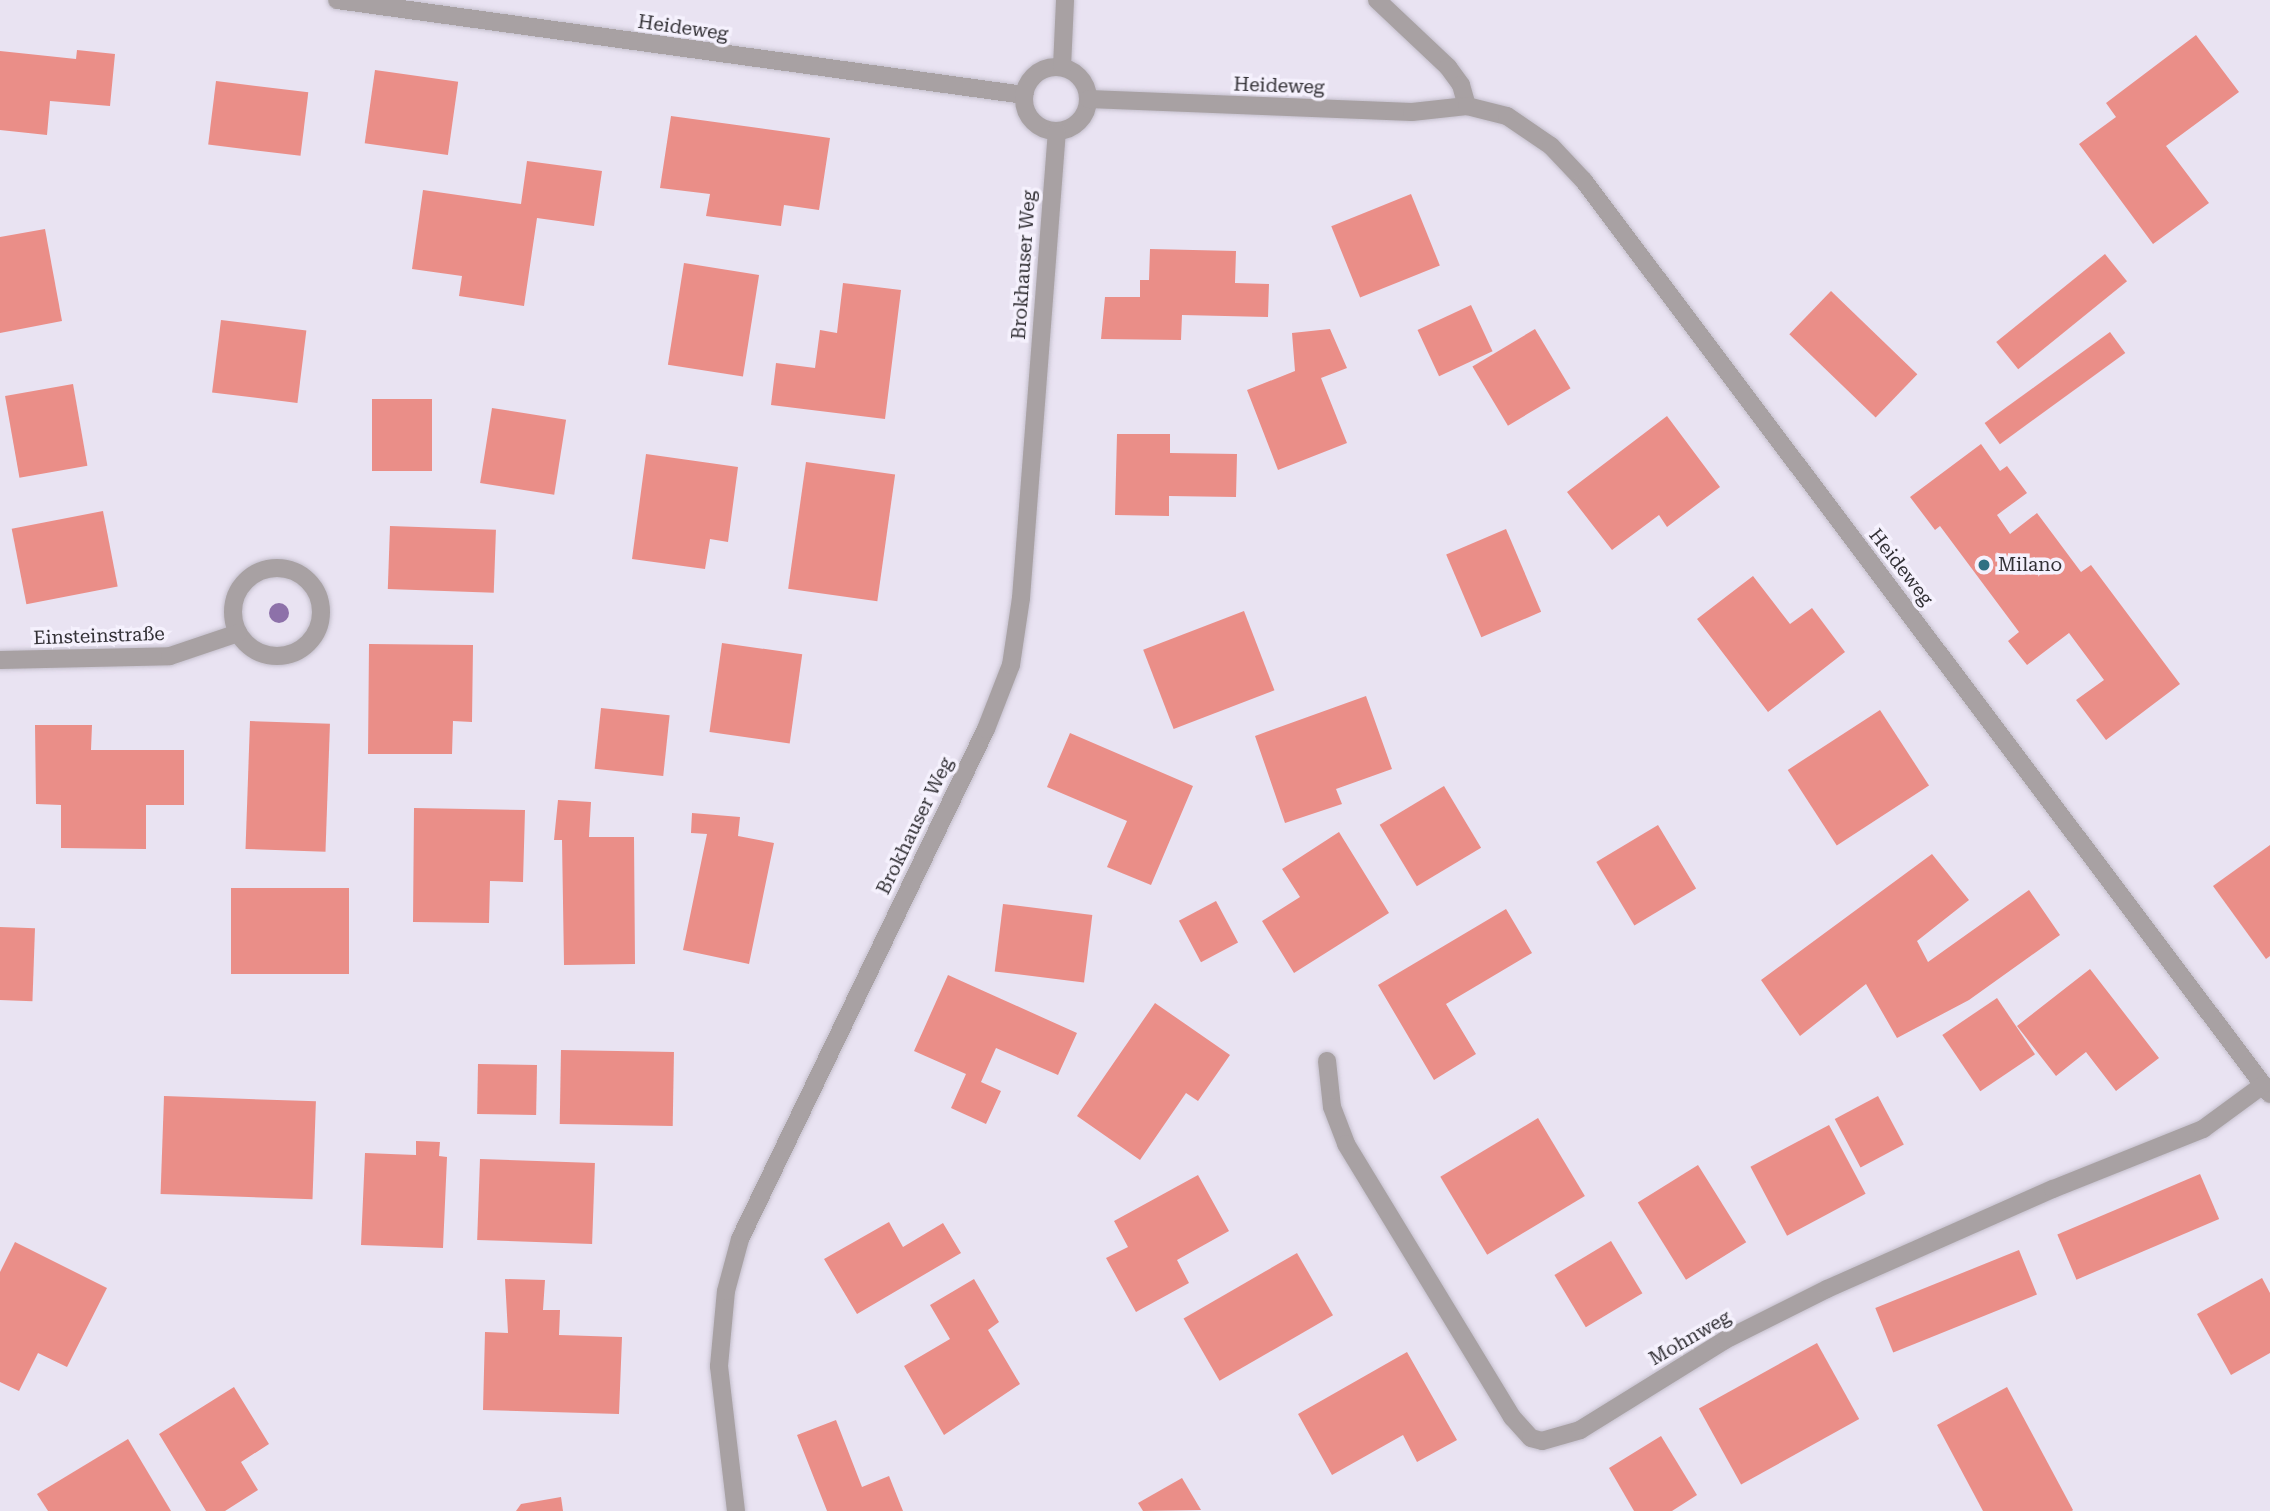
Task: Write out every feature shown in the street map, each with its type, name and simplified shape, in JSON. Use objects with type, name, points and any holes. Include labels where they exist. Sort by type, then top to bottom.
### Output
[{"type":"street","name":"Heideweg","points":[[337,0],[1024,95]]},
{"type":"street","points":[[1062,68],[1065,0]]},
{"type":"street","points":[[1377,0],[1441,59],[1461,85],[1467,106]]},
{"type":"street","points":[[1062,68],[1082,79],[1089,99],[1083,118],[1057,132],[1032,121],[1024,95],[1033,76],[1062,68]]},
{"type":"street","name":"Heideweg","points":[[1089,99],[1412,112],[1467,106],[1488,108],[1525,125],[1584,181],[2266,1089]]},
{"type":"street","name":"Brokhauser Weg","points":[[736,1511],[719,1366],[726,1292],[740,1239],[986,729],[1011,665],[1021,598],[1057,132]]},
{"type":"street","points":[[272,569],[299,574],[317,595],[321,608],[314,637],[290,655],[260,653],[238,633],[234,604],[243,586],[259,572],[272,569]]},
{"type":"street","name":"Einsteinstraße","points":[[0,660],[157,657],[238,633]]},
{"type":"street","name":"Mohnweg","points":[[1327,1061],[1332,1107],[1346,1144],[1512,1417],[1531,1438],[1542,1441],[1580,1430],[1725,1340],[1827,1289],[2053,1189],[2203,1129],[2266,1089]]},
{"type":"building","points":[[2196,35],[2239,92],[2166,146],[2209,203],[2153,244],[2079,144],[2116,117],[2106,103]]},
{"type":"building","points":[[77,50],[115,54],[110,106],[50,101],[47,135],[0,130],[0,51],[76,59]]},
{"type":"building","points":[[375,70],[458,82],[448,155],[365,143]]},
{"type":"building","points":[[216,81],[308,92],[301,156],[208,145]]},
{"type":"building","points":[[671,116],[830,138],[819,210],[784,205],[781,226],[706,216],[710,194],[660,188]]},
{"type":"building","points":[[527,161],[602,171],[594,226],[537,218],[524,306],[459,296],[462,276],[412,269],[423,190],[521,204]]},
{"type":"building","points":[[1411,194],[1440,265],[1360,298],[1331,226]]},
{"type":"building","points":[[45,229],[62,321],[0,333],[0,237]]},
{"type":"building","points":[[1150,249],[1236,251],[1235,283],[1269,284],[1268,317],[1182,315],[1181,340],[1101,339],[1105,297],[1140,297],[1140,280],[1149,280]]},
{"type":"building","points":[[2105,254],[2127,281],[2018,369],[1996,342]]},
{"type":"building","points":[[684,263],[759,275],[743,377],[668,365]]},
{"type":"building","points":[[843,283],[901,290],[885,419],[771,405],[776,363],[815,368],[820,330],[837,333]]},
{"type":"building","points":[[1831,291],[1917,374],[1876,418],[1789,334]]},
{"type":"building","points":[[1471,305],[1493,351],[1439,376],[1418,330]]},
{"type":"building","points":[[221,320],[306,330],[297,403],[212,392]]},
{"type":"building","points":[[1330,329],[1347,368],[1321,378],[1347,443],[1278,470],[1247,390],[1295,371],[1292,333]]},
{"type":"building","points":[[1535,329],[1571,388],[1508,426],[1472,367]]},
{"type":"building","points":[[2110,332],[2125,353],[2000,444],[1985,423]]},
{"type":"building","points":[[73,384],[87,466],[19,478],[5,396]]},
{"type":"building","points":[[372,399],[432,399],[432,471],[372,471]]},
{"type":"building","points":[[492,408],[566,420],[554,495],[480,483]]},
{"type":"building","points":[[1667,416],[1720,487],[1667,527],[1659,515],[1612,550],[1567,492]]},
{"type":"building","points":[[1117,434],[1170,434],[1170,453],[1237,454],[1236,497],[1169,496],[1169,516],[1115,515]]},
{"type":"building","points":[[1981,444],[2000,471],[2007,466],[2027,493],[1997,515],[2010,534],[2037,513],[2081,572],[2091,565],[2180,684],[2106,740],[2076,700],[2104,680],[2069,633],[2027,665],[2008,641],[2019,632],[1940,526],[1935,530],[1910,497]]},
{"type":"building","points":[[646,454],[738,467],[728,542],[710,539],[705,569],[632,559]]},
{"type":"building","points":[[806,462],[895,475],[877,601],[788,589]]},
{"type":"building","points":[[103,511],[118,587],[26,604],[12,529]]},
{"type":"building","points":[[390,526],[496,530],[494,593],[388,589]]},
{"type":"building","points":[[1506,529],[1541,612],[1481,637],[1446,554]]},
{"type":"building","points":[[1753,576],[1790,624],[1812,608],[1845,652],[1768,712],[1697,619]]},
{"type":"building","points":[[1244,611],[1274,690],[1174,729],[1143,650]]},
{"type":"building","points":[[722,643],[802,654],[790,743],[709,732]]},
{"type":"building","points":[[369,644],[473,645],[472,722],[453,721],[452,754],[368,754]]},
{"type":"building","points":[[1366,696],[1392,769],[1336,789],[1342,804],[1285,823],[1255,736]]},
{"type":"building","points":[[601,708],[670,715],[663,776],[595,769]]},
{"type":"building","points":[[1880,710],[1929,785],[1837,845],[1788,770]]},
{"type":"building","points":[[250,721],[330,724],[325,852],[246,849]]},
{"type":"building","points":[[35,725],[92,725],[91,750],[184,750],[184,805],[146,805],[146,849],[61,848],[61,805],[36,804]]},
{"type":"building","points":[[1070,733],[1193,786],[1151,885],[1107,867],[1127,821],[1047,787]]},
{"type":"building","points":[[1444,786],[1481,848],[1417,886],[1380,825]]},
{"type":"building","points":[[558,800],[591,802],[589,837],[634,837],[635,964],[564,965],[562,840],[554,840]]},
{"type":"building","points":[[414,808],[525,810],[523,882],[490,881],[489,923],[413,922]]},
{"type":"building","points":[[692,813],[740,817],[738,836],[774,843],[749,964],[683,950],[707,834],[691,833]]},
{"type":"building","points":[[1658,825],[1696,888],[1634,926],[1596,862]]},
{"type":"building","points":[[1339,832],[1389,913],[1294,973],[1262,921],[1300,897],[1282,869]]},
{"type":"building","points":[[2270,845],[2270,956],[2266,959],[2213,886]]},
{"type":"building","points":[[1932,854],[1969,900],[1917,941],[1928,962],[2029,890],[2060,935],[1969,1000],[1897,1038],[1866,984],[1800,1036],[1761,980]]},
{"type":"building","points":[[231,888],[349,888],[349,974],[231,974]]},
{"type":"building","points":[[1216,901],[1238,942],[1201,962],[1179,921]]},
{"type":"building","points":[[1003,904],[1092,915],[1084,982],[995,971]]},
{"type":"building","points":[[1506,909],[1532,953],[1446,1004],[1476,1054],[1434,1080],[1378,985]]},
{"type":"building","points":[[0,927],[35,928],[32,1001],[0,1000]]},
{"type":"building","points":[[2090,969],[2159,1058],[2116,1091],[2086,1052],[2056,1076],[2017,1026]]},
{"type":"building","points":[[948,975],[1077,1033],[1058,1075],[996,1048],[981,1082],[1001,1091],[986,1124],[951,1108],[966,1074],[914,1051]]},
{"type":"building","points":[[1997,998],[2035,1054],[1980,1091],[1942,1035]]},
{"type":"building","points":[[1155,1003],[1230,1055],[1198,1101],[1186,1093],[1140,1160],[1077,1116]]},
{"type":"building","points":[[561,1050],[674,1052],[673,1126],[560,1124]]},
{"type":"building","points":[[478,1064],[537,1065],[536,1115],[477,1114]]},
{"type":"building","points":[[164,1096],[316,1101],[312,1199],[161,1194]]},
{"type":"building","points":[[1878,1096],[1904,1145],[1861,1168],[1835,1119]]},
{"type":"building","points":[[1538,1118],[1585,1196],[1487,1255],[1440,1177]]},
{"type":"building","points":[[1829,1125],[1866,1194],[1787,1236],[1750,1167]]},
{"type":"building","points":[[416,1141],[440,1142],[439,1156],[447,1157],[443,1248],[361,1245],[365,1153],[416,1155]]},
{"type":"building","points":[[480,1159],[595,1163],[592,1244],[477,1240]]},
{"type":"building","points":[[1698,1165],[1746,1242],[1686,1280],[1638,1203]]},
{"type":"building","points":[[2200,1174],[2219,1219],[2076,1280],[2057,1235]]},
{"type":"building","points":[[1198,1175],[1229,1231],[1177,1260],[1189,1283],[1136,1312],[1106,1258],[1128,1247],[1114,1221]]},
{"type":"building","points":[[889,1222],[903,1247],[943,1223],[961,1253],[857,1314],[824,1259]]},
{"type":"building","points":[[1611,1241],[1642,1293],[1586,1327],[1554,1275]]},
{"type":"building","points":[[15,1242],[107,1288],[67,1367],[38,1353],[19,1391],[0,1382],[0,1272]]},
{"type":"building","points":[[2019,1250],[2037,1295],[1893,1353],[1875,1308]]},
{"type":"building","points":[[1297,1253],[1333,1315],[1220,1381],[1184,1318]]},
{"type":"building","points":[[2262,1278],[2270,1293],[2270,1353],[2231,1375],[2197,1314]]},
{"type":"building","points":[[505,1279],[545,1280],[543,1310],[560,1310],[559,1335],[622,1337],[619,1414],[483,1410],[485,1332],[508,1333]]},
{"type":"building","points":[[974,1279],[999,1322],[988,1330],[1020,1384],[944,1435],[904,1366],[950,1339],[930,1305]]},
{"type":"building","points":[[1817,1343],[1859,1419],[1741,1485],[1699,1408]]},
{"type":"building","points":[[1407,1352],[1457,1440],[1417,1462],[1403,1435],[1332,1475],[1298,1414]]},
{"type":"building","points":[[234,1387],[269,1444],[241,1462],[258,1490],[225,1511],[206,1511],[159,1434]]},
{"type":"building","points":[[2007,1387],[2072,1511],[1983,1511],[1937,1425]]},
{"type":"building","points":[[836,1420],[862,1487],[889,1476],[903,1511],[827,1511],[797,1435]]},
{"type":"building","points":[[1661,1436],[1697,1495],[1672,1511],[1634,1511],[1609,1468]]},
{"type":"building","points":[[128,1439],[171,1511],[48,1511],[37,1494]]},
{"type":"building","points":[[1182,1478],[1201,1510],[1143,1511],[1138,1503]]},
{"type":"building","points":[[561,1497],[563,1511],[516,1511],[521,1504]]},
{"type":"place","name":"Milano","points":[[1984,565]]}]
